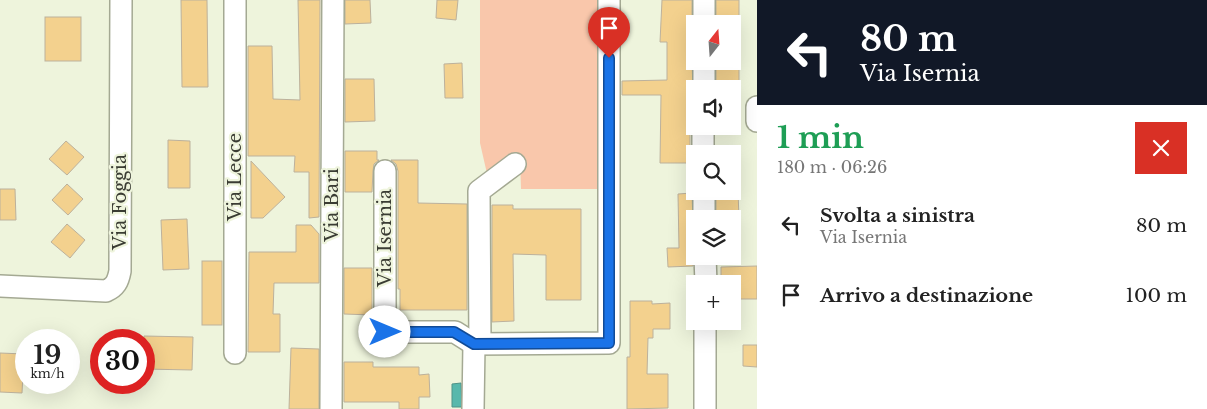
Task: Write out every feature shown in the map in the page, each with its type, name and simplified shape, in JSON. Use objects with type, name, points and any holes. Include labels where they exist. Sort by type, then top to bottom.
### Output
[{"type":"street","name":"Via Foggia","points":[[0,286],[106,291],[114,287],[116,283],[120,271],[121,0]]},
{"type":"street","name":"Via Lecce","points":[[235,0],[236,353]]},
{"type":"street","name":"Via Bari","points":[[331,409],[333,0]]},
{"type":"street","name":"Via Isernia","points":[[385,171],[385,332],[454,332],[477,344],[609,343],[609,0]]},
{"type":"street","points":[[704,0],[704,15]]},
{"type":"street","points":[[757,107],[757,121]]},
{"type":"street","points":[[473,409],[477,344],[479,191],[515,164]]},
{"type":"street","points":[[705,330],[705,409]]},
{"type":"shaded area","points":[[480,0],[599,0],[600,189],[521,189],[520,157],[505,157],[488,178],[480,143]]},
{"type":"water","points":[[461,383],[462,407],[452,407],[452,384]]},
{"type":"building","points":[[181,0],[207,0],[208,87],[182,87]]},
{"type":"building","points":[[298,0],[320,0],[319,217],[309,218],[309,172],[294,172],[295,156],[248,156],[248,46],[272,46],[273,99],[300,100]]},
{"type":"building","points":[[345,0],[370,0],[371,23],[345,24]]},
{"type":"building","points":[[437,0],[458,0],[456,20],[436,18]]},
{"type":"building","points":[[662,0],[692,0],[692,15],[686,15],[686,70],[692,70],[693,80],[686,80],[686,135],[690,135],[690,145],[686,145],[686,163],[660,163],[661,95],[622,95],[622,81],[667,80],[667,42],[660,42]]},
{"type":"building","points":[[716,0],[739,0],[739,15],[716,15]]},
{"type":"building","points":[[45,17],[81,17],[81,61],[45,61]]},
{"type":"building","points":[[462,63],[463,98],[445,98],[444,64]]},
{"type":"building","points":[[716,70],[739,70],[739,80],[716,80]]},
{"type":"building","points":[[345,79],[374,79],[375,121],[345,122]]},
{"type":"building","points":[[168,140],[190,141],[190,188],[168,188]]},
{"type":"building","points":[[66,141],[84,157],[67,175],[49,159]]},
{"type":"building","points":[[345,151],[377,151],[377,160],[379,160],[374,164],[372,192],[345,192]]},
{"type":"building","points":[[391,160],[418,160],[418,203],[467,204],[467,310],[400,310],[400,289],[398,289],[398,171],[396,164]]},
{"type":"building","points":[[251,161],[285,197],[263,218],[251,218]]},
{"type":"building","points":[[67,184],[83,199],[68,215],[52,200]]},
{"type":"building","points":[[0,189],[15,189],[16,220],[0,220]]},
{"type":"building","points":[[686,193],[686,200],[692,200],[693,210],[686,210],[686,265],[693,266],[668,267],[667,248],[679,248],[678,194]]},
{"type":"building","points":[[716,200],[738,200],[739,210],[716,210]]},
{"type":"building","points":[[492,205],[513,205],[513,209],[581,209],[581,300],[546,300],[546,255],[513,254],[514,321],[492,322]]},
{"type":"building","points":[[187,219],[189,269],[163,270],[161,220]]},
{"type":"building","points":[[67,224],[85,240],[70,258],[51,242]]},
{"type":"building","points":[[296,225],[311,225],[319,234],[319,283],[274,283],[273,314],[280,314],[280,352],[248,352],[249,252],[296,252]]},
{"type":"building","points":[[202,261],[222,261],[222,325],[202,325]]},
{"type":"building","points":[[757,266],[757,299],[741,299],[741,275],[721,275],[721,267]]},
{"type":"building","points":[[344,268],[372,268],[372,315],[344,314]]},
{"type":"building","points":[[630,301],[652,301],[652,304],[670,303],[670,329],[653,329],[653,338],[648,338],[647,374],[668,374],[668,408],[627,409],[627,357],[630,357]]},
{"type":"building","points":[[155,336],[193,337],[192,370],[155,369]]},
{"type":"building","points":[[743,345],[757,345],[757,367],[743,366]]},
{"type":"building","points":[[291,348],[319,349],[319,409],[289,409]]},
{"type":"building","points":[[0,353],[15,354],[15,393],[0,392]]},
{"type":"building","points":[[344,362],[373,362],[373,367],[419,367],[419,375],[429,374],[430,397],[419,397],[419,409],[399,409],[399,402],[344,402]]},
{"type":"route","points":[[385,332],[454,332],[474,344],[609,343],[609,58]]}]
